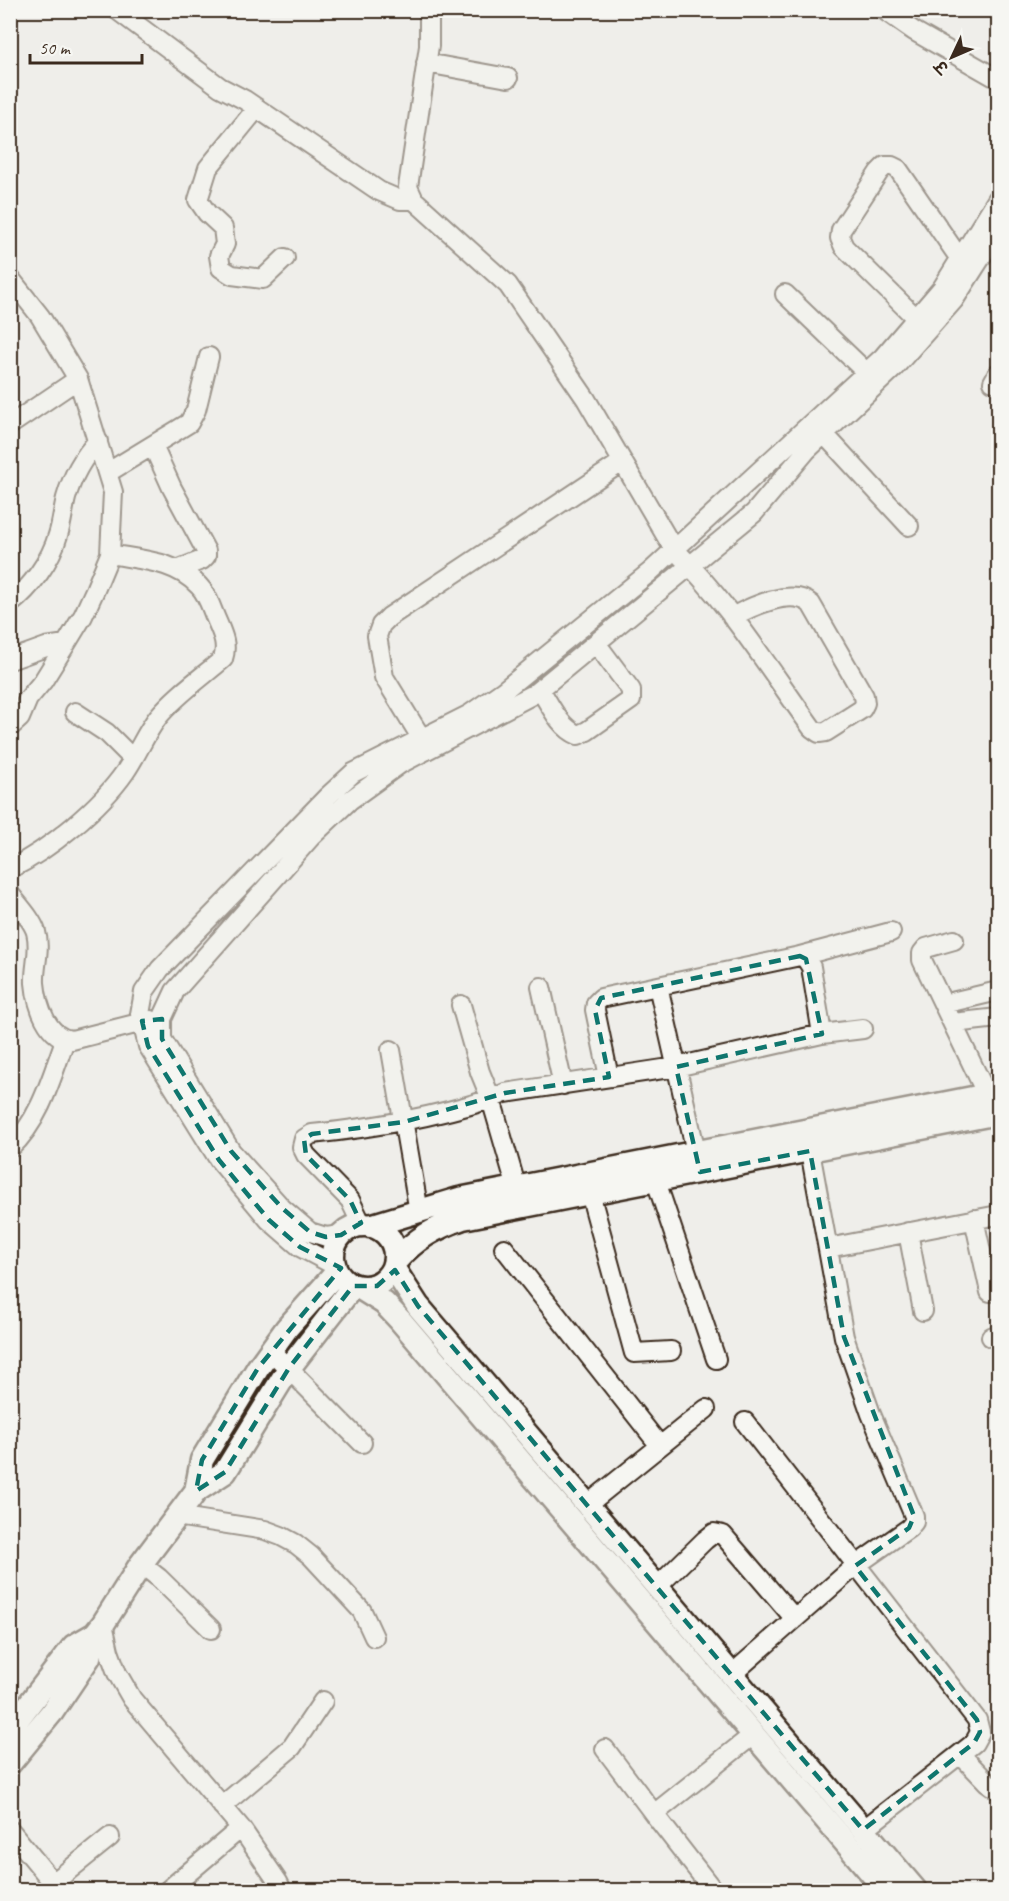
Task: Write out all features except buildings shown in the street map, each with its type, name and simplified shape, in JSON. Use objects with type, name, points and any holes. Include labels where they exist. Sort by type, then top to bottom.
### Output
[{"type":"main road","points":[[346,1277],[377,1286],[389,1276],[410,1244],[438,1227],[519,1197],[696,1152],[995,1101]]},
{"type":"main road","points":[[886,1890],[400,1320],[384,1304],[346,1277],[334,1249],[341,1235],[355,1226],[419,1212],[459,1199],[590,1194],[810,1151],[995,1101]]},
{"type":"main road","points":[[366,1225],[378,1228],[390,1238],[394,1245],[395,1265],[418,1306],[915,1890]]},
{"type":"main road","points":[[196,1491],[202,1460],[264,1359],[287,1328],[346,1277]]},
{"type":"main road","points":[[10,1763],[52,1712],[89,1658],[99,1629],[141,1564],[176,1516],[196,1491],[225,1472],[346,1277]]},
{"type":"main road","points":[[10,1729],[74,1646],[99,1629]]},
{"type":"street","points":[[117,10],[220,87],[257,108],[379,191],[400,200],[414,200]]},
{"type":"street","points":[[429,10],[429,46],[408,187],[414,200],[508,285],[586,399],[673,548],[732,616],[812,728],[819,733],[826,732],[862,709],[865,703],[864,696],[811,603],[799,597],[765,601],[732,616]]},
{"type":"street","points":[[884,10],[914,31],[999,79]]},
{"type":"street","points":[[426,63],[508,78]]},
{"type":"street","points":[[257,108],[207,168],[198,200],[207,213],[223,228],[225,244],[219,256],[221,268],[232,275],[263,279],[285,258]]},
{"type":"street","points":[[916,318],[844,247],[840,238],[841,230],[885,166],[898,169],[960,259]]},
{"type":"street","points":[[346,1277],[300,1247],[269,1221],[219,1160],[148,1046],[140,1014],[144,992],[160,969],[353,773],[470,714],[503,691],[650,572],[673,548],[883,357],[942,288],[999,198]]},
{"type":"street","points":[[341,1235],[326,1237],[310,1232],[282,1208],[231,1151],[162,1040],[162,1019],[175,991],[311,837],[350,800],[400,764],[534,694],[754,513],[807,450],[894,368],[954,300],[999,231]]},
{"type":"street","points":[[10,278],[40,316],[78,379],[113,492],[110,554],[83,616],[43,681],[28,699],[20,718],[10,727]]},
{"type":"street","points":[[785,294],[866,372]]},
{"type":"street","points":[[107,473],[189,423],[193,417],[209,357]]},
{"type":"street","points":[[10,425],[78,379]]},
{"type":"street","points":[[824,434],[909,526]]},
{"type":"street","points":[[10,604],[22,595],[49,558],[58,535],[67,495],[84,457],[98,441]]},
{"type":"street","points":[[153,446],[206,551],[206,556],[202,560],[177,570]]},
{"type":"street","points":[[422,739],[384,677],[377,636],[381,625],[389,616],[622,462]]},
{"type":"street","points":[[10,869],[35,856],[107,795],[158,718],[223,659],[224,640],[207,598],[199,586],[177,570],[162,563],[110,554]]},
{"type":"street","points":[[540,689],[570,732],[578,735],[631,700],[631,690],[596,643]]},
{"type":"street","points":[[10,660],[46,647],[66,644]]},
{"type":"street","points":[[75,712],[107,733],[133,759]]},
{"type":"street","points":[[10,894],[35,931],[38,952],[35,982],[44,1017],[49,1027],[73,1039],[142,1021],[162,1019]]},
{"type":"street","points":[[609,1077],[595,1010],[596,1003],[601,998],[800,956],[891,932]]},
{"type":"street","points":[[954,940],[927,948],[922,952],[922,960],[995,1101]]},
{"type":"street","points":[[800,956],[811,968],[822,1034]]},
{"type":"street","points":[[658,986],[696,1152]]},
{"type":"street","points":[[541,987],[563,1084]]},
{"type":"street","points":[[944,1004],[999,992]]},
{"type":"street","points":[[461,1005],[519,1197]]},
{"type":"street","points":[[953,1023],[999,1018]]},
{"type":"street","points":[[366,1225],[350,1200],[306,1155],[302,1147],[304,1139],[312,1134],[404,1122],[506,1093],[676,1067],[822,1034],[863,1029]]},
{"type":"street","points":[[10,1148],[29,1124],[73,1039]]},
{"type":"street","points":[[391,1050],[419,1212]]},
{"type":"street","points":[[731,1675],[855,1566],[909,1528],[914,1522],[914,1516],[871,1414],[844,1337],[810,1151]]},
{"type":"street","points":[[656,1181],[716,1359]]},
{"type":"street","points":[[590,1194],[634,1353],[671,1351]]},
{"type":"street","points":[[828,1248],[999,1215]]},
{"type":"street","points":[[974,1220],[990,1292]]},
{"type":"street","points":[[908,1232],[923,1311]]},
{"type":"street","points":[[504,1248],[660,1446]]},
{"type":"street","points":[[264,1359],[283,1378],[362,1443]]},
{"type":"street","points":[[587,1505],[706,1409]]},
{"type":"street","points":[[745,1422],[977,1720],[980,1732],[974,1743],[863,1830]]},
{"type":"street","points":[[176,1516],[265,1530],[288,1540],[311,1557],[362,1611],[374,1637]]},
{"type":"street","points":[[657,1587],[705,1540],[714,1533],[723,1535],[795,1619]]},
{"type":"street","points":[[141,1564],[159,1578],[211,1629]]},
{"type":"street","points":[[99,1629],[117,1673],[132,1699],[241,1828],[282,1890]]},
{"type":"street","points":[[222,1806],[292,1747],[323,1701]]},
{"type":"street","points":[[654,1814],[753,1735]]},
{"type":"street","points":[[605,1749],[713,1890]]},
{"type":"street","points":[[960,1754],[987,1782],[999,1790]]},
{"type":"street","points":[[168,1890],[241,1828]]},
{"type":"street","points":[[10,1830],[56,1887],[110,1837]]},
{"type":"highlighted area","points":[[800,956],[806,959],[822,1034],[676,1067],[700,1172],[810,1151],[844,1337],[914,1516],[909,1528],[855,1566],[977,1720],[980,1732],[974,1743],[863,1830],[418,1306],[395,1270],[377,1286],[353,1286],[289,1368],[225,1472],[196,1491],[202,1460],[258,1368],[341,1268],[300,1247],[269,1220],[219,1160],[148,1046],[142,1021],[162,1019],[162,1039],[231,1151],[282,1208],[310,1232],[326,1237],[341,1235],[361,1223],[350,1200],[306,1155],[304,1139],[312,1134],[404,1122],[505,1093],[609,1077],[595,1010],[601,998]]}]
